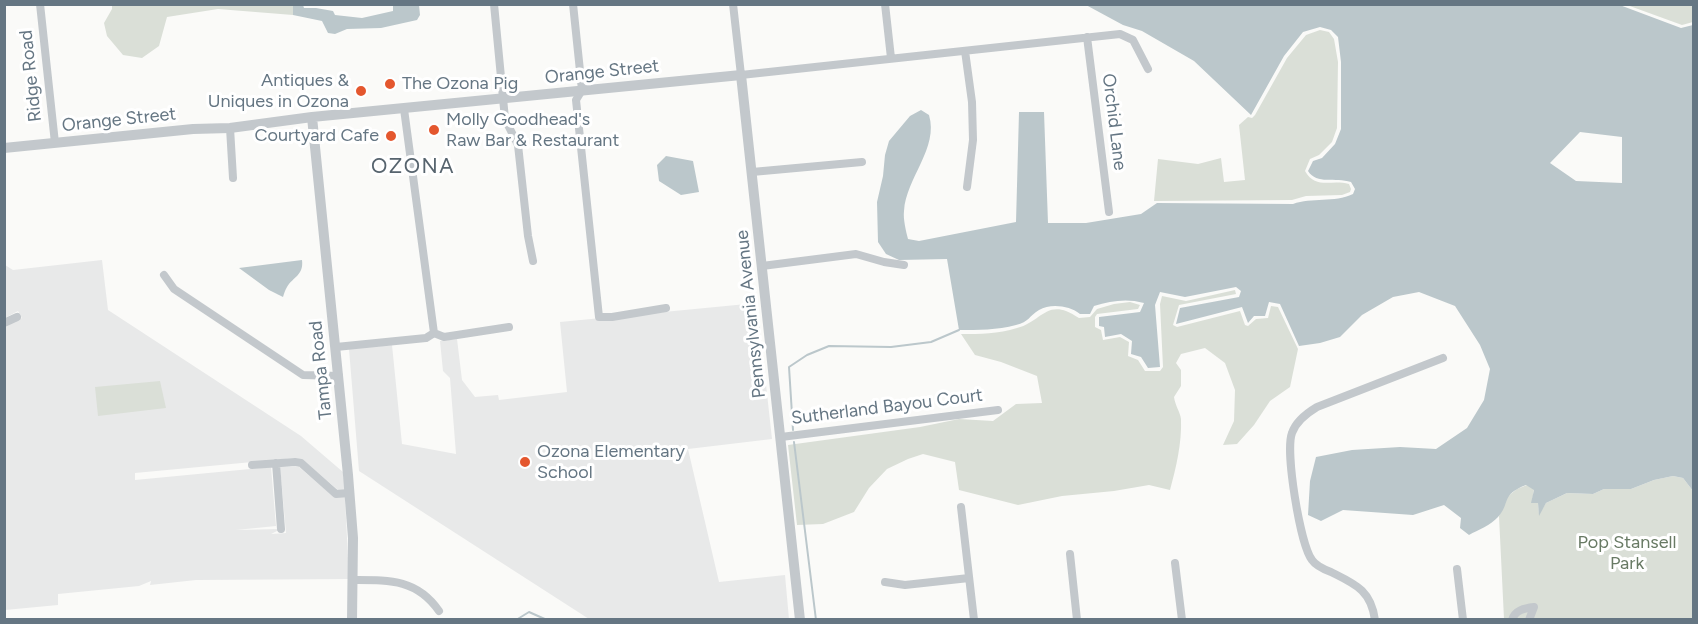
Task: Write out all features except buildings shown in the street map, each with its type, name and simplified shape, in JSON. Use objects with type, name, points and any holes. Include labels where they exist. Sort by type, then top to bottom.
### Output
[{"type":"street","name":"Ridge Road","points":[[40,4],[55,143]]},
{"type":"street","points":[[494,4],[505,119],[518,145],[533,261]]},
{"type":"street","points":[[573,4],[582,90],[576,100],[598,317],[639,314],[666,308]]},
{"type":"street","name":"Pennsylvania Avenue","points":[[733,4],[800,620]]},
{"type":"street","points":[[885,4],[891,58]]},
{"type":"street","name":"Orange Street","points":[[4,148],[193,129],[230,128],[312,117],[741,75],[1120,34],[1133,40],[1149,69]]},
{"type":"street","name":"Orchid Lane","points":[[1087,37],[1109,212]]},
{"type":"street","points":[[965,51],[972,102],[973,140],[967,187]]},
{"type":"street","points":[[404,108],[434,333]]},
{"type":"street","name":"Tampa Road","points":[[312,117],[349,493],[354,580],[352,620]]},
{"type":"street","points":[[230,128],[233,178]]},
{"type":"street","points":[[752,172],[862,162]]},
{"type":"street","points":[[762,266],[855,254],[904,265]]},
{"type":"street","points":[[164,275],[174,289],[303,375],[339,376]]},
{"type":"street","points":[[4,323],[16,316]]},
{"type":"street","points":[[434,333],[444,337],[509,327]]},
{"type":"street","points":[[336,347],[426,338],[434,333]]},
{"type":"street","points":[[1375,620],[1374,609],[1368,595],[1356,585],[1320,567],[1307,553],[1294,488],[1290,450],[1291,434],[1305,415],[1317,406],[1443,358]]},
{"type":"street","name":"Sutherland Bayou Court","points":[[781,437],[998,410]]},
{"type":"street","points":[[276,463],[281,529]]},
{"type":"street","points":[[252,465],[301,463],[336,494],[349,493]]},
{"type":"street","points":[[961,507],[974,620]]},
{"type":"street","points":[[1070,554],[1077,620]]},
{"type":"street","points":[[1175,562],[1182,620]]},
{"type":"street","points":[[1457,569],[1462,620]]},
{"type":"street","points":[[885,582],[905,585],[969,578]]},
{"type":"street","points":[[354,580],[402,582],[419,590],[432,601],[439,611]]},
{"type":"street","points":[[1512,620],[1513,615],[1524,608],[1534,607],[1529,620]]},
{"type":"shaded area","points":[[1617,4],[1681,28],[1693,25],[1693,491],[1683,478],[1673,476],[1631,489],[1604,489],[1593,494],[1567,493],[1546,503],[1539,516],[1538,503],[1531,503],[1534,490],[1526,485],[1512,492],[1502,512],[1495,520],[1469,535],[1460,528],[1461,518],[1444,505],[1413,515],[1343,510],[1321,521],[1308,515],[1310,481],[1316,457],[1352,450],[1400,447],[1436,449],[1467,428],[1484,400],[1490,369],[1480,345],[1455,306],[1419,292],[1393,297],[1362,315],[1340,337],[1299,346],[1280,304],[1269,302],[1265,316],[1254,316],[1248,323],[1242,307],[1176,324],[1180,308],[1239,297],[1241,291],[1236,287],[1185,297],[1160,292],[1155,305],[1160,367],[1148,368],[1141,357],[1131,354],[1132,341],[1121,334],[1105,337],[1104,327],[1099,326],[1099,317],[1140,312],[1144,303],[1137,301],[1100,304],[1094,306],[1090,314],[1080,314],[1066,307],[1055,306],[1039,310],[1026,321],[1016,325],[995,329],[959,330],[947,259],[899,260],[886,254],[878,242],[877,202],[889,141],[910,116],[921,110],[929,115],[930,139],[906,199],[904,218],[908,239],[919,241],[1016,222],[1019,112],[1044,112],[1048,223],[1086,223],[1141,214],[1157,203],[1293,204],[1346,197],[1353,194],[1355,189],[1351,182],[1316,178],[1308,171],[1313,161],[1322,158],[1335,144],[1341,129],[1341,62],[1338,37],[1331,30],[1320,27],[1303,32],[1284,56],[1251,115],[1194,61],[1142,31],[1123,25],[1086,5]],"holes":[[[1580,132],[1622,137],[1622,183],[1576,181],[1550,163]]]},
{"type":"shaded area","points":[[293,5],[333,11],[335,15],[362,18],[393,11],[393,5],[419,5],[420,15],[417,20],[381,28],[347,29],[335,34],[328,33],[322,21],[293,15]]},
{"type":"shaded area","points":[[666,156],[693,161],[699,192],[681,195],[659,181],[657,165]]},
{"type":"shaded area","points":[[102,260],[108,310],[301,436],[343,472],[345,490],[338,490],[304,461],[295,458],[135,473],[135,480],[271,467],[276,526],[236,530],[281,529],[271,534],[286,533],[280,466],[299,467],[333,496],[345,497],[349,579],[196,580],[150,585],[151,581],[139,586],[58,594],[58,605],[5,610],[5,327],[22,318],[18,311],[5,318],[5,265],[13,270]]},
{"type":"shaded area","points":[[302,260],[300,272],[287,287],[283,297],[269,290],[239,268]]},
{"type":"shaded area","name":"Ozona Elementary School","points":[[757,303],[772,439],[688,449],[719,582],[785,575],[789,619],[589,619],[359,471],[349,349],[392,345],[402,444],[456,454],[450,378],[443,371],[440,341],[457,339],[462,380],[475,397],[498,395],[499,400],[567,392],[560,322]]},
{"type":"green space","points":[[112,5],[293,5],[293,15],[218,9],[167,17],[159,46],[142,58],[123,55],[107,36],[104,23]]},
{"type":"green space","points":[[1627,5],[1693,5],[1693,22],[1682,25]]},
{"type":"green space","points":[[1320,30],[1329,32],[1334,39],[1338,62],[1337,128],[1332,142],[1319,155],[1310,159],[1305,171],[1309,177],[1319,182],[1349,184],[1350,192],[1342,195],[1306,196],[1292,200],[1154,201],[1158,159],[1198,164],[1221,158],[1224,182],[1245,180],[1239,125],[1248,117],[1252,118],[1255,115],[1287,58],[1306,35]]},
{"type":"green space","points":[[1235,290],[1236,294],[1179,305],[1173,325],[1177,327],[1240,311],[1245,325],[1248,326],[1256,319],[1268,318],[1271,306],[1278,307],[1298,349],[1290,387],[1270,401],[1254,425],[1237,444],[1223,445],[1234,421],[1235,390],[1225,363],[1205,348],[1181,354],[1176,363],[1181,370],[1181,386],[1174,397],[1181,419],[1181,437],[1170,490],[1149,485],[1062,496],[1018,505],[959,490],[955,462],[923,454],[887,469],[869,488],[854,512],[823,524],[797,525],[788,445],[920,427],[959,419],[993,421],[1016,404],[1042,403],[1037,376],[975,355],[961,334],[1010,330],[1026,325],[1046,312],[1059,309],[1079,318],[1090,317],[1097,309],[1130,302],[1140,305],[1138,309],[1097,314],[1095,327],[1101,330],[1103,340],[1120,337],[1129,342],[1128,356],[1138,360],[1145,371],[1160,371],[1163,367],[1160,304],[1162,296],[1186,301]]},
{"type":"green space","points":[[160,381],[166,408],[98,416],[95,387]]},
{"type":"green space","name":"Pop Stansell Park","points":[[1673,476],[1683,478],[1693,491],[1693,619],[1504,619],[1499,516],[1507,497],[1527,485],[1534,489],[1532,503],[1538,502],[1539,514],[1546,503],[1567,493],[1593,494],[1604,489],[1631,489]]},
{"type":"waterway","points":[[793,430],[789,367],[807,355],[829,346],[891,347],[931,342],[959,330]]},
{"type":"waterway","points":[[794,442],[816,620]]},
{"type":"waterway","points":[[516,620],[529,612],[547,620]]},
{"type":"place","name":"The Ozona Pig","points":[[390,84]]},
{"type":"place","name":"Antiques & Uniques in Ozona","points":[[361,91]]},
{"type":"place","name":"Molly Goodhead's Raw Bar & Restaurant","points":[[434,130]]},
{"type":"place","name":"Courtyard Cafe","points":[[391,136]]},
{"type":"place","name":"Ozona Elementary School","points":[[525,462]]},
{"type":"district","name":"OZONA","points":[[413,167]]}]
